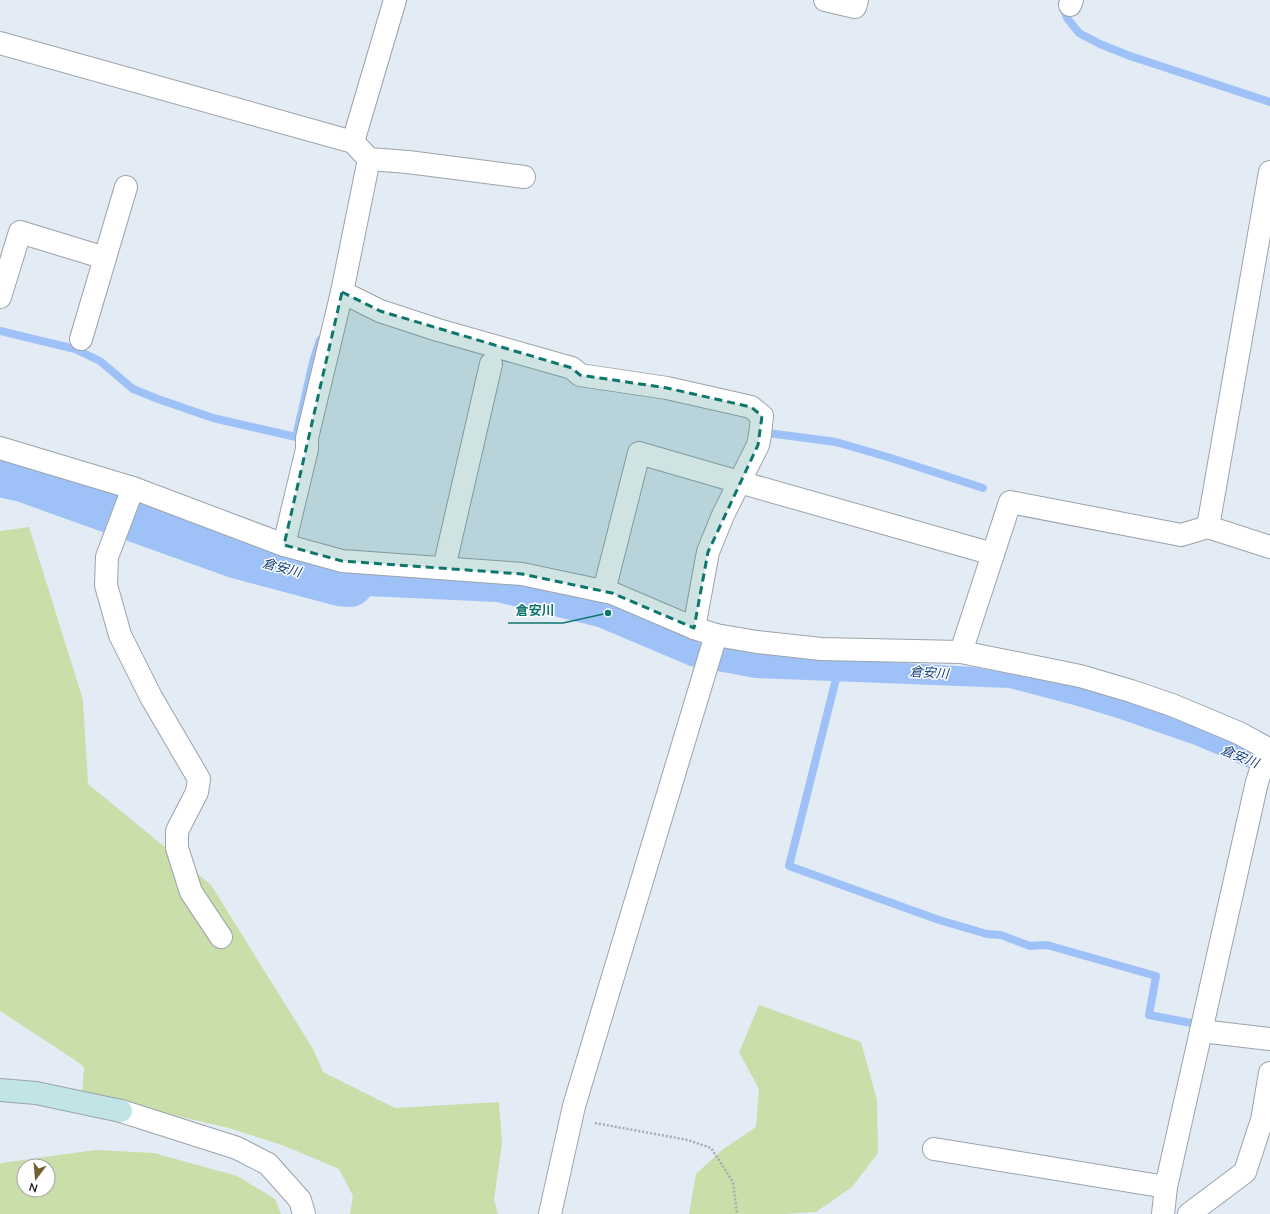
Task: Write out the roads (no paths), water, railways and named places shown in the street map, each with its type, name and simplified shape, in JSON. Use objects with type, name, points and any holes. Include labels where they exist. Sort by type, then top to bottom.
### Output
[{"type":"street","points":[[353,142],[395,0]]},
{"type":"street","points":[[825,0],[855,7],[857,0]]},
{"type":"street","points":[[0,43],[353,142],[369,159],[408,162],[524,177]]},
{"type":"street","points":[[284,545],[307,449],[307,438],[340,296],[369,159]]},
{"type":"street","points":[[1208,527],[1270,172]]},
{"type":"street","points":[[81,339],[126,187]]},
{"type":"street","points":[[0,297],[20,232],[105,258]]},
{"type":"street","points":[[340,296],[438,330],[572,368],[580,375],[667,388],[751,408],[762,416],[758,445],[722,515],[708,552],[694,628]]},
{"type":"street","points":[[444,568],[491,364]]},
{"type":"street","points":[[0,448],[284,545],[342,561],[522,574],[612,592],[694,628],[714,639],[821,649],[961,652],[1080,676],[1172,705],[1239,733],[1266,757],[1202,1027],[1166,1187],[1163,1214]]},
{"type":"street","points":[[604,591],[639,453],[993,554]]},
{"type":"street","points":[[131,493],[107,557],[106,585],[120,635],[151,697],[198,779],[197,792],[177,831],[177,848],[191,892],[221,938]]},
{"type":"street","points":[[961,652],[1010,502],[1181,535],[1208,527],[1270,547]]},
{"type":"street","points":[[550,1214],[572,1118],[714,639]]},
{"type":"street","points":[[1202,1027],[1270,1039]]},
{"type":"street","points":[[1189,1214],[1245,1172],[1262,1120],[1270,1073]]},
{"type":"street","points":[[0,1090],[36,1093],[121,1111],[237,1148],[268,1164],[300,1200],[304,1214]]},
{"type":"street","points":[[934,1149],[1166,1187]]},
{"type":"water","points":[[288,554],[521,580],[614,603],[700,643],[840,659],[973,667],[1078,686],[1144,705],[1270,758],[1270,777],[1195,745],[1117,718],[1009,688],[755,678],[690,666],[598,627],[497,602],[367,596],[283,579]]},
{"type":"waterway","points":[[1063,6],[1067,18],[1079,33],[1100,44],[1130,56],[1270,102]]},
{"type":"waterway","points":[[0,331],[75,349],[100,361],[133,389],[158,399],[213,418],[296,437],[313,362],[320,340]]},
{"type":"waterway","points":[[762,430],[768,433],[836,442],[983,488]]},
{"type":"waterway","name":"倉安川","points":[[0,473],[23,478],[235,554],[340,582],[350,583]]},
{"type":"waterway","points":[[838,671],[789,866],[939,920],[987,934],[1001,935],[1030,946],[1047,945],[1156,976],[1149,1015],[1202,1025]]},
{"type":"place","name":"倉安川","points":[[608,613]]}]
